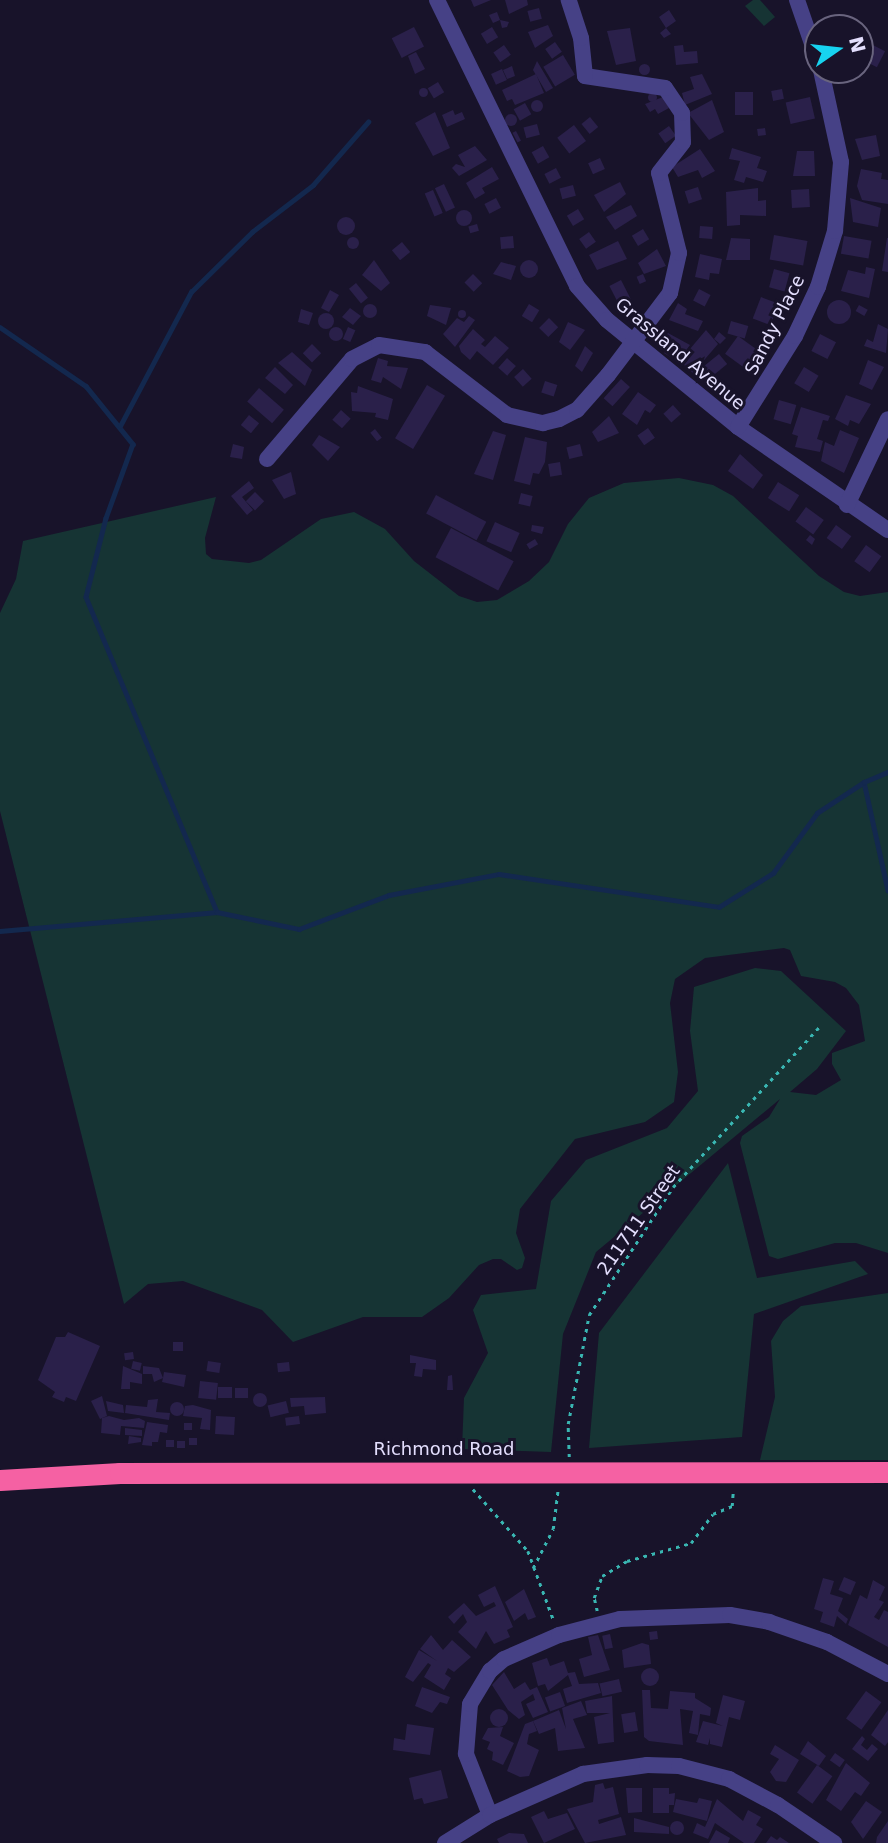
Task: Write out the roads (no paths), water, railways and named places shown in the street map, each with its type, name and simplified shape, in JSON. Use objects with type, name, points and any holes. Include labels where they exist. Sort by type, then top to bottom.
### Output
[{"type":"highway","name":"Richmond Road","points":[[0,1480],[107,1473],[888,1472]]},
{"type":"street","name":"Grassland Avenue","points":[[437,0],[563,266],[607,320],[738,427],[847,505],[888,530]]},
{"type":"street","points":[[267,459],[352,359],[379,345],[425,352],[502,412],[543,423],[577,410],[635,341],[676,278],[679,253],[659,173],[684,142],[682,113],[665,88],[585,76],[581,38],[569,0]]},
{"type":"street","points":[[797,0],[804,20]]},
{"type":"street","name":"Sandy Place","points":[[738,427],[795,336],[818,287],[835,231],[841,162],[824,84]]},
{"type":"street","points":[[847,505],[888,419]]},
{"type":"street","points":[[489,1815],[466,1754],[470,1704],[490,1671],[504,1659],[560,1634],[601,1624],[670,1614],[730,1615],[769,1622],[827,1642],[888,1674]]},
{"type":"street","points":[[445,1843],[489,1815],[583,1774],[615,1767],[679,1766],[754,1791],[834,1843]]},
{"type":"waterway","points":[[120,426],[191,292],[252,232],[313,185],[368,122]]},
{"type":"waterway","points":[[0,327],[86,386],[133,444],[106,518],[86,597],[217,912]]},
{"type":"waterway","points":[[0,931],[217,912],[299,929],[389,895],[499,874],[719,907],[773,873],[817,813],[864,782],[888,772]]},
{"type":"waterway","points":[[864,782],[888,890]]}]
